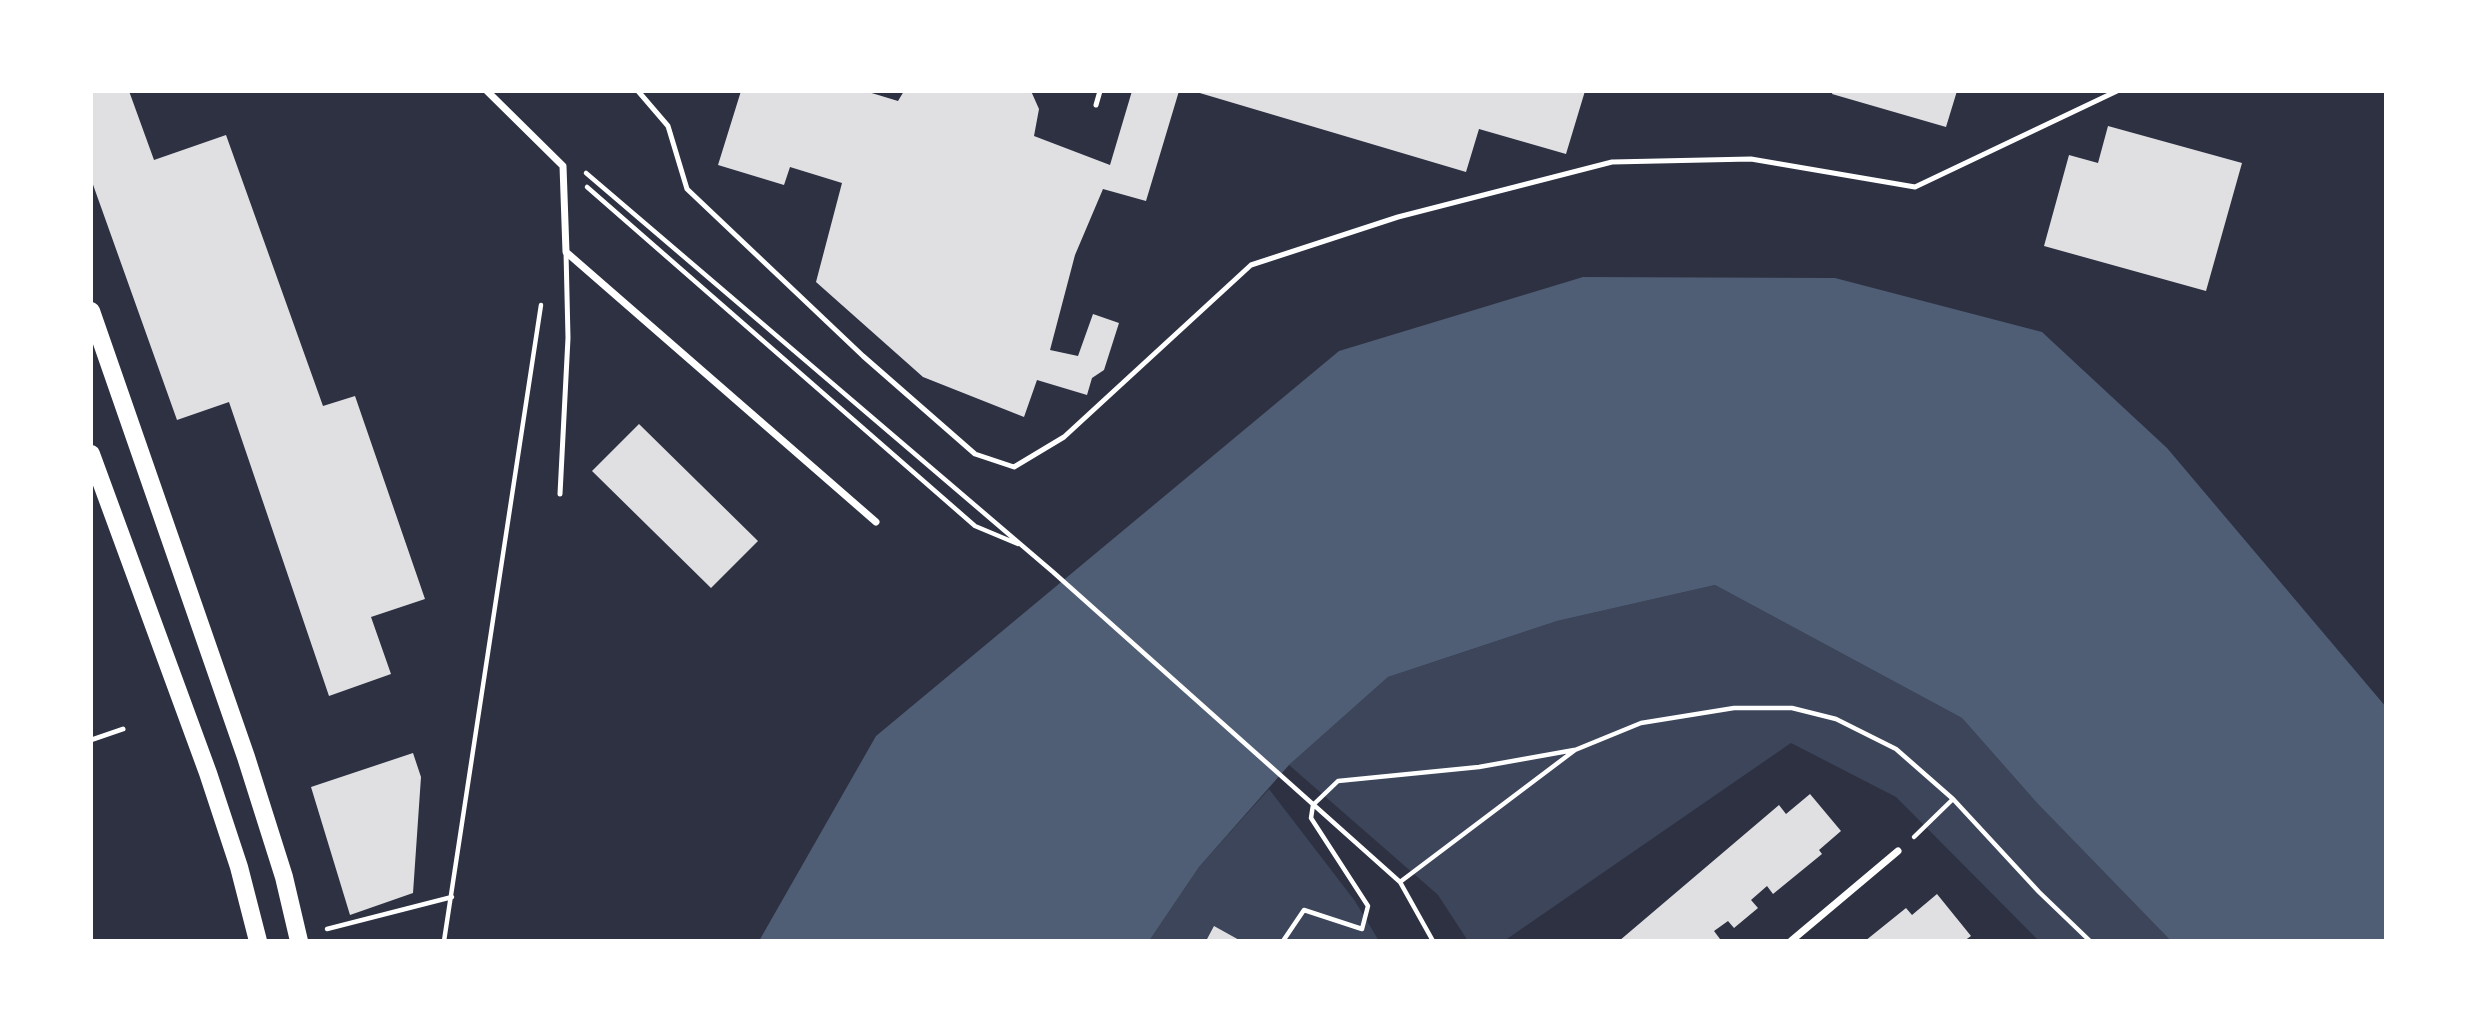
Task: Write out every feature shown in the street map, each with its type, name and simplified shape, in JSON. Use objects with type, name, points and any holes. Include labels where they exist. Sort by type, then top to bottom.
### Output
[{"type":"main road","points":[[91,311],[246,757],[284,877],[299,937]]},
{"type":"main road","points":[[91,454],[212,785],[239,867],[258,941]]},
{"type":"street","points":[[486,91],[563,166],[566,252],[876,522]]},
{"type":"street","points":[[1791,941],[1898,852]]},
{"type":"lane","points":[[638,91],[668,126],[687,189],[863,356],[975,454],[1014,467],[1064,437],[1251,265],[1398,217],[1612,162],[1751,159],[1915,187],[2117,91]]},
{"type":"lane","points":[[1097,105],[1100,91]]},
{"type":"lane","points":[[560,494],[568,338],[566,252]]},
{"type":"lane","points":[[91,740],[123,729]]},
{"type":"path","points":[[563,166],[975,526],[1022,546]]},
{"type":"path","points":[[563,166],[588,174],[1054,572],[1400,882],[1433,941]]},
{"type":"path","points":[[444,941],[542,304]]},
{"type":"path","points":[[1283,941],[1304,910],[1362,929],[1367,906],[1311,817],[1313,805],[1339,781],[1479,767],[1575,750],[1641,723],[1734,708],[1793,708],[1836,719],[1896,749],[1954,799],[2039,892],[2090,941]]},
{"type":"path","points":[[1400,882],[1575,750]]},
{"type":"path","points":[[1898,852],[1954,799]]},
{"type":"path","points":[[299,937],[452,897]]},
{"type":"shaded area","points":[[1583,277],[1835,278],[2042,332],[2167,448],[2386,707],[2386,941],[2171,941],[2037,803],[1962,718],[1715,585],[1557,621],[1388,677],[1289,765],[1199,867],[1149,941],[759,941],[876,736],[1339,351]]},
{"type":"shaded area","points":[[1715,585],[1962,718],[2037,803],[2171,941],[2039,941],[1896,797],[1791,743],[1504,941],[1468,941],[1438,895],[1289,765],[1388,677],[1557,621]]},
{"type":"shaded area","points":[[1269,789],[1355,901],[1379,941],[1149,941],[1199,867]]},
{"type":"building","points":[[91,91],[129,91],[154,160],[226,135],[323,406],[355,396],[425,599],[371,617],[391,674],[329,696],[229,402],[177,420],[91,179]]},
{"type":"building","points":[[741,91],[865,91],[898,101],[904,91],[1031,91],[1039,109],[1034,136],[1110,165],[1132,91],[1179,91],[1146,201],[1103,189],[1075,255],[1050,350],[1078,356],[1093,314],[1119,323],[1104,370],[1092,378],[1087,395],[1037,380],[1024,417],[923,377],[816,282],[842,183],[790,167],[784,185],[718,165]]},
{"type":"building","points":[[1193,91],[1585,91],[1566,154],[1479,129],[1466,172]]},
{"type":"building","points":[[1833,91],[1957,91],[1946,127],[1832,94]]},
{"type":"building","points":[[2108,126],[2242,163],[2206,291],[2044,246],[2069,155],[2098,163]]},
{"type":"building","points":[[639,424],[758,541],[711,588],[592,471]]},
{"type":"building","points":[[413,753],[421,777],[413,893],[350,915],[311,787]]},
{"type":"building","points":[[1810,794],[1841,831],[1819,850],[1822,854],[1773,894],[1767,886],[1751,900],[1758,908],[1734,928],[1728,921],[1714,931],[1720,939],[1718,941],[1619,941],[1779,805],[1786,814]]},
{"type":"building","points":[[1937,894],[1971,936],[1964,941],[1865,941],[1906,908],[1912,915]]},
{"type":"building","points":[[1214,926],[1241,941],[1206,941]]}]
